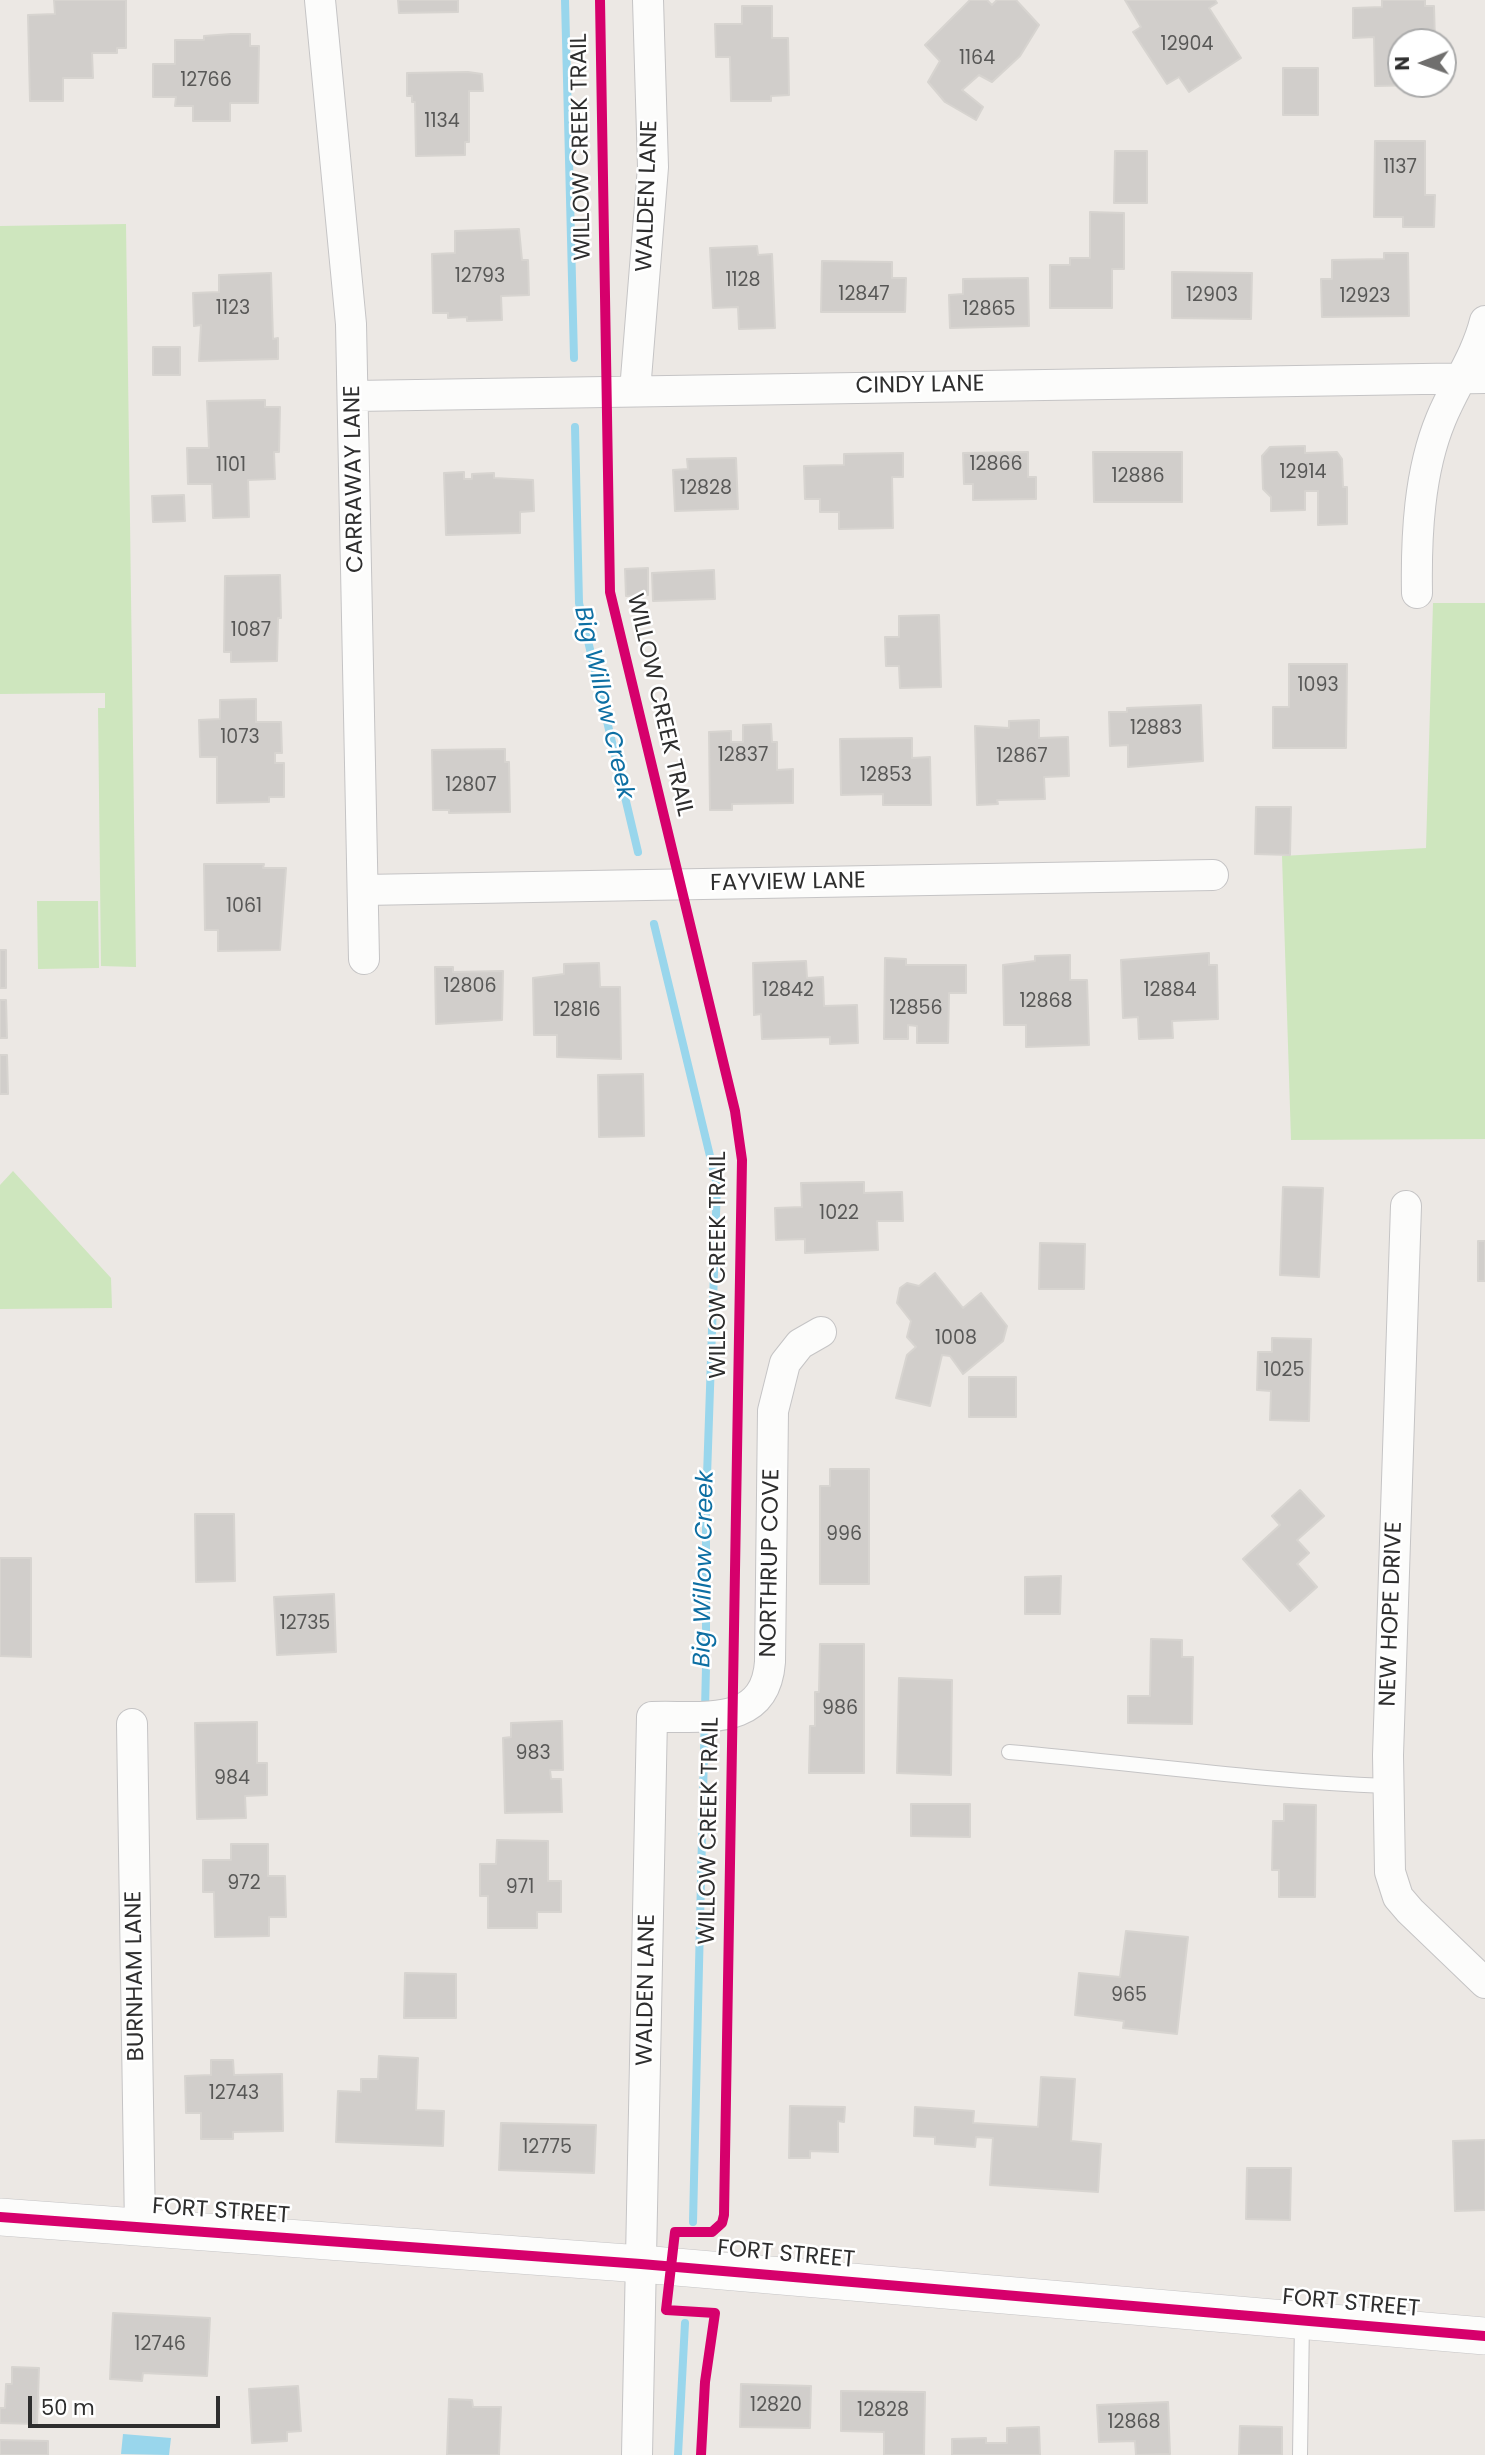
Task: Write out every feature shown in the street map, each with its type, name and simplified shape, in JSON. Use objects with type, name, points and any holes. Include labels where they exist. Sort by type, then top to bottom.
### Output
[{"type":"street","name":"CARRAWAY LANE","points":[[320,0],[351,324],[364,959]]},
{"type":"street","name":"WALDEN LANE","points":[[635,391],[653,167],[648,0]]},
{"type":"street","points":[[1417,593],[1421,500],[1441,420],[1474,378],[1485,321]]},
{"type":"street","name":"CINDY LANE","points":[[354,396],[1474,378]]},
{"type":"street","name":"FAYVIEW LANE","points":[[363,890],[1213,875]]},
{"type":"street","name":"NEW HOPE DRIVE","points":[[1406,1206],[1387,1786],[1390,1872],[1398,1897],[1485,1983]]},
{"type":"street","name":"NORTHRUP COVE","points":[[662,1716],[726,1715],[748,1708],[757,1699],[769,1675],[773,1411],[785,1363],[800,1344],[821,1332]]},
{"type":"street","name":"WALDEN LANE","points":[[637,2455],[641,2264],[662,1716]]},
{"type":"street","name":"BURNHAM LANE","points":[[132,1724],[140,2228]]},
{"type":"street","name":"FORT STREET","points":[[0,2217],[641,2264],[1485,2336]]},
{"type":"lane","points":[[1009,1752],[1163,1765],[1242,1778],[1387,1786]]},
{"type":"lane","points":[[1300,2455],[1302,2321]]},
{"type":"green space","points":[[126,224],[136,967],[101,966],[98,708],[105,708],[105,693],[0,694],[0,226]]},
{"type":"green space","points":[[1433,603],[1485,603],[1485,1139],[1291,1140],[1282,856],[1426,848]]},
{"type":"green space","points":[[37,901],[98,901],[99,968],[38,969]]},
{"type":"green space","points":[[13,1171],[111,1278],[112,1308],[0,1309],[0,1185]]},
{"type":"water","points":[[123,2434],[171,2438],[169,2455],[121,2454]]},
{"type":"building","points":[[54,0],[126,0],[126,48],[117,48],[117,53],[92,53],[93,78],[63,78],[63,101],[30,101],[28,15],[55,14]]},
{"type":"building","points":[[398,0],[458,0],[458,12],[399,13]]},
{"type":"building","points":[[970,0],[987,0],[992,5],[997,0],[1016,0],[1039,25],[1020,56],[992,82],[979,75],[962,90],[983,107],[976,120],[945,102],[928,82],[940,61],[925,45]]},
{"type":"building","points":[[1125,0],[1215,0],[1217,3],[1209,8],[1241,58],[1189,92],[1179,77],[1167,84],[1133,32],[1141,27]]},
{"type":"building","points":[[1382,0],[1425,0],[1425,6],[1434,6],[1435,28],[1387,28],[1387,86],[1375,86],[1374,37],[1353,38],[1353,8],[1382,7]]},
{"type":"building","points":[[742,6],[772,6],[772,38],[788,38],[789,95],[771,96],[771,101],[731,101],[730,57],[716,57],[715,24],[742,24]]},
{"type":"building","points":[[250,34],[250,46],[259,46],[258,103],[230,103],[230,121],[193,121],[193,106],[175,106],[176,97],[153,97],[153,64],[175,64],[175,40],[204,40],[204,36]]},
{"type":"building","points":[[1283,68],[1318,68],[1318,115],[1283,115]]},
{"type":"building","points":[[407,73],[482,74],[483,91],[469,91],[469,142],[465,142],[465,155],[416,156],[415,102],[412,102],[412,96],[407,96]]},
{"type":"building","points":[[1375,141],[1425,141],[1425,195],[1435,195],[1434,227],[1403,227],[1403,217],[1374,217]]},
{"type":"building","points":[[1115,151],[1147,151],[1147,203],[1114,203]]},
{"type":"building","points":[[1090,212],[1124,213],[1124,269],[1112,269],[1112,308],[1050,308],[1050,265],[1070,265],[1070,258],[1090,258]]},
{"type":"building","points":[[519,229],[522,260],[528,260],[529,295],[501,296],[502,320],[467,321],[467,317],[448,318],[448,313],[433,313],[432,254],[455,253],[455,231]]},
{"type":"building","points":[[757,246],[758,255],[772,254],[775,328],[739,329],[738,307],[713,308],[710,248]]},
{"type":"building","points":[[1384,253],[1408,253],[1409,316],[1322,317],[1321,279],[1332,279],[1332,260],[1384,259]]},
{"type":"building","points":[[822,261],[892,262],[892,278],[906,278],[905,312],[821,312]]},
{"type":"building","points":[[1172,272],[1252,273],[1251,319],[1172,318]]},
{"type":"building","points":[[271,273],[273,339],[278,338],[278,359],[199,361],[201,325],[194,326],[193,293],[219,292],[219,275]]},
{"type":"building","points":[[1028,278],[1029,326],[950,328],[949,295],[963,294],[963,279]]},
{"type":"building","points":[[153,347],[180,347],[180,375],[153,375]]},
{"type":"building","points":[[265,400],[265,407],[280,407],[279,452],[274,452],[275,479],[248,480],[249,517],[213,518],[212,484],[188,484],[187,448],[209,448],[207,401]]},
{"type":"building","points":[[1305,446],[1305,453],[1337,452],[1342,459],[1343,487],[1347,487],[1347,524],[1318,525],[1318,491],[1305,491],[1305,510],[1271,511],[1271,497],[1263,489],[1262,456],[1270,447]]},
{"type":"building","points":[[1028,452],[1028,477],[1036,477],[1036,499],[973,500],[973,484],[964,484],[963,453]]},
{"type":"building","points":[[1093,452],[1182,452],[1182,502],[1094,502]]},
{"type":"building","points":[[903,453],[903,477],[892,477],[893,528],[839,529],[839,512],[820,512],[820,499],[805,499],[804,466],[844,465],[844,454]]},
{"type":"building","points":[[736,458],[738,509],[675,511],[673,470],[688,469],[687,459]]},
{"type":"building","points":[[464,472],[464,479],[472,479],[472,474],[494,473],[494,478],[533,480],[534,511],[520,512],[520,533],[446,535],[444,473]]},
{"type":"building","points":[[184,495],[185,521],[153,522],[152,496]]},
{"type":"building","points":[[648,568],[648,595],[626,596],[625,569]]},
{"type":"building","points":[[714,570],[715,599],[653,601],[652,573]]},
{"type":"building","points":[[280,575],[281,618],[278,618],[277,661],[231,662],[231,652],[224,652],[225,576]]},
{"type":"building","points":[[939,615],[941,687],[900,688],[899,666],[886,666],[885,637],[899,637],[899,616]]},
{"type":"building","points":[[1289,664],[1347,664],[1346,748],[1273,748],[1273,707],[1289,707]]},
{"type":"building","points":[[256,699],[256,722],[281,722],[282,753],[275,753],[275,763],[284,763],[284,797],[269,797],[269,802],[217,803],[217,757],[200,757],[199,720],[220,719],[220,700]]},
{"type":"building","points":[[1201,705],[1203,761],[1128,767],[1128,745],[1110,746],[1109,712],[1127,712],[1127,708]]},
{"type":"building","points":[[1039,720],[1039,738],[1068,737],[1069,776],[1044,777],[1045,799],[997,800],[998,804],[977,805],[975,726],[1009,728],[1009,721]]},
{"type":"building","points":[[771,724],[772,742],[777,742],[777,770],[793,769],[793,803],[732,804],[732,810],[710,810],[709,732],[731,731],[731,742],[743,742],[743,725]]},
{"type":"building","points":[[912,738],[912,758],[930,757],[931,805],[883,805],[883,794],[841,795],[840,739]]},
{"type":"building","points":[[505,749],[505,762],[509,762],[510,812],[449,813],[449,810],[433,810],[432,750]]},
{"type":"building","points":[[1256,807],[1291,807],[1290,855],[1255,854]]},
{"type":"building","points":[[204,864],[264,864],[263,868],[286,868],[280,950],[218,951],[218,930],[205,930]]},
{"type":"building","points":[[0,950],[6,950],[6,988],[0,988]]},
{"type":"building","points":[[1209,953],[1209,965],[1217,965],[1218,1019],[1172,1021],[1173,1038],[1139,1039],[1138,1017],[1123,1018],[1121,960]]},
{"type":"building","points":[[1070,955],[1070,980],[1087,980],[1089,1045],[1026,1047],[1026,1025],[1004,1025],[1003,965],[1035,961],[1035,956]]},
{"type":"building","points":[[885,958],[906,959],[906,965],[966,965],[966,993],[949,993],[948,1043],[917,1043],[917,1026],[908,1025],[908,1039],[884,1039]]},
{"type":"building","points":[[806,961],[807,978],[823,977],[824,1006],[857,1005],[858,1043],[830,1044],[830,1037],[762,1039],[761,1014],[754,1015],[753,963]]},
{"type":"building","points":[[599,963],[600,987],[620,987],[621,1059],[557,1057],[557,1035],[534,1035],[533,978],[564,974],[564,964]]},
{"type":"building","points":[[435,967],[453,967],[453,972],[503,971],[502,1020],[436,1024]]},
{"type":"building","points":[[0,1000],[6,1000],[7,1038],[0,1038]]},
{"type":"building","points":[[0,1055],[7,1055],[8,1094],[0,1094]]},
{"type":"building","points":[[643,1074],[644,1136],[599,1137],[598,1075]]},
{"type":"building","points":[[864,1182],[864,1193],[902,1192],[903,1221],[877,1221],[878,1250],[805,1253],[805,1239],[776,1240],[775,1208],[802,1207],[801,1183]]},
{"type":"building","points":[[1283,1187],[1323,1188],[1319,1277],[1280,1275]]},
{"type":"building","points":[[1478,1241],[1485,1241],[1485,1281],[1478,1281]]},
{"type":"building","points":[[1040,1243],[1085,1244],[1084,1289],[1039,1289]]},
{"type":"building","points":[[935,1273],[963,1308],[981,1293],[1007,1326],[1003,1341],[963,1374],[950,1356],[942,1355],[930,1406],[896,1398],[907,1355],[916,1347],[907,1337],[911,1321],[897,1303],[900,1288],[907,1283],[919,1286]]},
{"type":"building","points":[[1272,1338],[1311,1339],[1309,1421],[1270,1420],[1271,1391],[1257,1390],[1258,1352],[1272,1352]]},
{"type":"building","points":[[969,1377],[1016,1377],[1016,1417],[969,1417]]},
{"type":"building","points":[[830,1469],[869,1469],[869,1584],[820,1584],[820,1486],[830,1486]]},
{"type":"building","points":[[1300,1490],[1324,1516],[1297,1540],[1309,1553],[1297,1564],[1317,1587],[1290,1611],[1243,1559],[1280,1525],[1272,1516]]},
{"type":"building","points":[[195,1514],[234,1514],[235,1581],[196,1582]]},
{"type":"building","points":[[0,1558],[31,1558],[31,1657],[0,1656]]},
{"type":"building","points":[[1061,1576],[1060,1614],[1025,1614],[1025,1577]]},
{"type":"building","points":[[334,1594],[336,1652],[277,1655],[274,1597]]},
{"type":"building","points":[[1151,1639],[1182,1640],[1182,1657],[1193,1657],[1192,1724],[1128,1723],[1128,1696],[1150,1696]]},
{"type":"building","points":[[820,1644],[864,1644],[864,1773],[809,1773],[810,1726],[815,1726],[815,1692],[819,1692]]},
{"type":"building","points":[[899,1678],[952,1680],[951,1775],[897,1773]]},
{"type":"building","points":[[562,1721],[563,1770],[550,1770],[551,1779],[561,1779],[562,1812],[505,1813],[503,1738],[511,1737],[511,1723]]},
{"type":"building","points":[[257,1722],[257,1763],[267,1763],[267,1795],[245,1796],[246,1818],[197,1819],[195,1723]]},
{"type":"building","points":[[911,1804],[970,1804],[970,1837],[911,1836]]},
{"type":"building","points":[[1284,1804],[1316,1805],[1315,1897],[1279,1897],[1279,1870],[1272,1870],[1273,1821],[1284,1821]]},
{"type":"building","points":[[497,1840],[548,1841],[548,1881],[561,1881],[561,1912],[537,1912],[537,1928],[488,1928],[488,1896],[480,1896],[480,1864],[496,1864]]},
{"type":"building","points":[[231,1844],[268,1844],[268,1876],[285,1876],[286,1917],[269,1917],[269,1936],[215,1937],[214,1892],[203,1892],[203,1860],[231,1860]]},
{"type":"building","points":[[1126,1931],[1188,1937],[1177,2034],[1123,2028],[1124,2021],[1075,2015],[1079,1973],[1120,1977]]},
{"type":"building","points":[[405,1973],[456,1974],[456,2018],[404,2018]]},
{"type":"building","points":[[379,2056],[418,2058],[416,2110],[444,2111],[443,2146],[336,2142],[338,2091],[361,2092],[361,2079],[378,2079]]},
{"type":"building","points":[[211,2060],[233,2060],[234,2075],[282,2074],[283,2131],[233,2132],[233,2139],[201,2139],[201,2113],[186,2113],[185,2076],[211,2075]]},
{"type":"building","points":[[1041,2077],[1075,2079],[1071,2141],[1101,2144],[1098,2192],[990,2185],[993,2138],[976,2137],[975,2147],[935,2144],[935,2137],[914,2136],[915,2107],[974,2111],[973,2123],[1038,2127]]},
{"type":"building","points":[[790,2106],[845,2107],[844,2122],[838,2121],[838,2152],[810,2151],[810,2158],[789,2158]]},
{"type":"building","points":[[501,2123],[596,2125],[594,2173],[499,2170]]},
{"type":"building","points":[[1485,2140],[1485,2210],[1455,2211],[1453,2141]]},
{"type":"building","points":[[1247,2168],[1291,2168],[1290,2220],[1246,2219]]},
{"type":"building","points":[[113,2313],[210,2318],[207,2376],[143,2373],[142,2381],[110,2379]]},
{"type":"building","points":[[12,2367],[39,2368],[37,2424],[0,2423],[0,2408],[5,2408],[6,2384],[12,2384]]},
{"type":"building","points":[[741,2384],[811,2386],[810,2428],[740,2427]]},
{"type":"building","points":[[298,2386],[301,2431],[287,2432],[287,2441],[252,2443],[249,2389]]},
{"type":"building","points":[[841,2391],[925,2392],[924,2455],[884,2455],[884,2432],[841,2431]]},
{"type":"building","points":[[449,2399],[472,2400],[473,2407],[501,2407],[499,2455],[447,2455]]},
{"type":"building","points":[[1168,2402],[1170,2454],[1136,2455],[1135,2441],[1099,2442],[1097,2405]]},
{"type":"building","points":[[1240,2426],[1282,2427],[1282,2455],[1239,2455]]},
{"type":"building","points":[[1039,2427],[1040,2455],[952,2455],[952,2439],[986,2438],[986,2443],[1007,2443],[1007,2428]]},
{"type":"building","points":[[0,2440],[48,2441],[48,2455],[0,2455]]},
{"type":"waterway","name":"Big Willow Creek","points":[[565,0],[574,358]]},
{"type":"waterway","name":"Big Willow Creek","points":[[575,427],[579,603],[638,852]]},
{"type":"waterway","name":"Big Willow Creek","points":[[654,924],[717,1185],[706,1505],[706,1667],[693,2222]]},
{"type":"waterway","name":"Big Willow Creek","points":[[678,2455],[685,2323]]},
{"type":"cycle path","name":"WILLOW CREEK TRAIL","points":[[600,0],[610,592],[735,1111],[742,1160],[724,2215],[722,2223],[712,2232],[675,2232],[666,2310],[715,2313],[705,2382],[701,2455]]},
{"type":"cycle path","points":[[0,2217],[641,2264],[1485,2336]]}]
